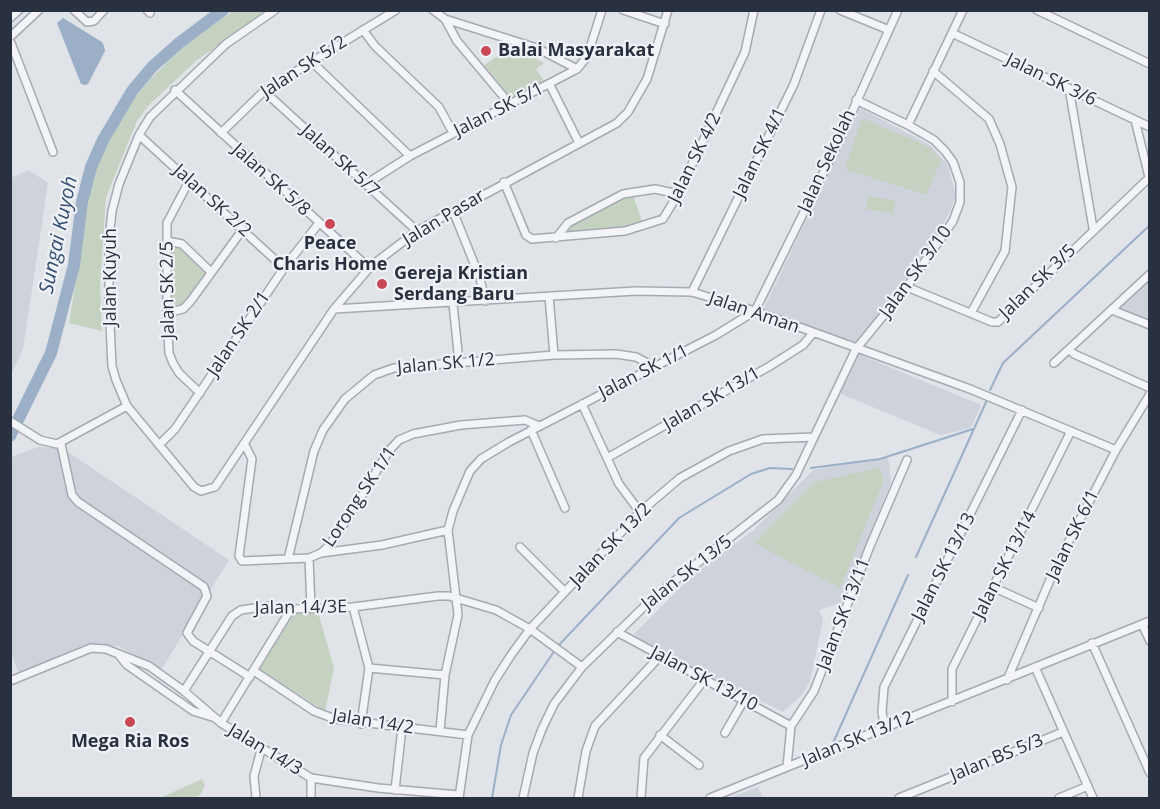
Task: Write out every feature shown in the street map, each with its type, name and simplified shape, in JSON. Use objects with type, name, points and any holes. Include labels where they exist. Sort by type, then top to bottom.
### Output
[{"type":"street","points":[[10,18],[19,10]]},
{"type":"street","points":[[74,10],[87,22],[94,21],[104,10]]},
{"type":"street","name":"Jalan Kuyuh","points":[[215,486],[207,491],[194,487],[126,406],[112,366],[109,239],[119,184],[139,135],[150,117],[175,90],[234,38],[275,10]]},
{"type":"street","name":"Jalan SK 5/2","points":[[220,133],[264,91],[396,10]]},
{"type":"street","points":[[433,10],[446,19],[537,48],[577,69],[587,57],[602,10]]},
{"type":"street","points":[[623,10],[665,24]]},
{"type":"street","name":"Jalan Pasar","points":[[215,486],[245,445],[334,309],[369,268],[417,231],[617,123],[628,112],[647,79],[668,10]]},
{"type":"street","name":"Jalan SK 4/2","points":[[504,182],[526,235],[532,239],[625,231],[656,224],[667,215],[678,194],[746,52],[754,10]]},
{"type":"street","name":"Jalan SK 4/1","points":[[692,292],[794,84],[821,10]]},
{"type":"street","points":[[840,10],[889,30]]},
{"type":"street","name":"Jalan Sekolah","points":[[755,311],[838,143],[898,10]]},
{"type":"street","points":[[908,125],[963,10]]},
{"type":"street","points":[[1037,10],[1149,64]]},
{"type":"street","points":[[10,37],[36,13]]},
{"type":"street","points":[[36,13],[11,43],[53,152]]},
{"type":"street","points":[[446,19],[457,41],[503,96],[506,107]]},
{"type":"street","points":[[363,30],[375,45],[439,108],[453,133]]},
{"type":"street","name":"Jalan SK 3/6","points":[[952,33],[1149,127]]},
{"type":"street","points":[[312,62],[410,156]]},
{"type":"street","name":"Jalan SK 5/1","points":[[366,184],[410,156],[577,69]]},
{"type":"street","points":[[933,71],[989,119],[1000,144],[1012,186],[1005,251],[971,313]]},
{"type":"street","points":[[550,84],[579,143]]},
{"type":"street","points":[[1069,88],[1072,119],[1094,228]]},
{"type":"street","name":"Jalan SK 5/8","points":[[175,90],[369,268]]},
{"type":"street","name":"Jalan SK 5/7","points":[[264,91],[417,231]]},
{"type":"street","name":"Jalan SK 3/10","points":[[856,100],[934,140],[953,162],[960,182],[960,202],[953,221],[907,287],[856,349]]},
{"type":"street","points":[[1135,120],[1149,177]]},
{"type":"street","name":"Jalan SK 2/2","points":[[139,135],[284,267]]},
{"type":"street","name":"Jalan SK 3/5","points":[[907,287],[992,322],[1000,320],[1149,177]]},
{"type":"street","name":"Jalan SK 2/5","points":[[189,181],[167,223],[169,353],[179,373],[200,393]]},
{"type":"street","points":[[556,238],[568,223],[623,194],[655,189],[678,194]]},
{"type":"street","points":[[453,211],[480,278],[485,301]]},
{"type":"street","name":"Jalan SK 2/1","points":[[159,445],[175,429],[284,267],[319,223]]},
{"type":"street","points":[[167,313],[183,309],[243,229]]},
{"type":"street","points":[[167,241],[182,244],[211,272]]},
{"type":"street","points":[[1054,363],[1149,274]]},
{"type":"street","name":"Jalan Aman","points":[[334,309],[453,304],[636,291],[692,292],[755,311],[1022,410],[1116,450]]},
{"type":"street","points":[[549,296],[554,355]]},
{"type":"street","points":[[453,304],[459,362]]},
{"type":"street","points":[[1112,310],[1149,326]]},
{"type":"street","name":"Jalan SK 1/1","points":[[440,731],[445,675],[459,600],[448,530],[460,492],[475,464],[531,430],[739,323],[755,311]]},
{"type":"street","name":"Jalan SK 13/1","points":[[607,458],[770,366],[803,345],[813,333]]},
{"type":"street","points":[[1069,348],[1074,354],[1149,388]]},
{"type":"street","name":"Jalan SK 13/5","points":[[523,798],[532,753],[542,729],[554,705],[582,667],[685,571],[778,500],[796,475],[856,349]]},
{"type":"street","name":"Jalan SK 1/2","points":[[288,559],[314,450],[323,430],[345,399],[366,380],[383,371],[459,362],[554,355],[616,354],[636,357],[655,367]]},
{"type":"street","name":"Jalan SK 6/1","points":[[1006,680],[1056,567],[1116,450],[1149,394]]},
{"type":"street","points":[[582,404],[620,484],[640,512]]},
{"type":"street","points":[[10,422],[40,440],[61,444],[126,406]]},
{"type":"street","name":"Jalan SK 13/13","points":[[885,728],[882,712],[884,687],[1022,410]]},
{"type":"street","name":"Lorong SK 1/1","points":[[321,553],[355,507],[388,452],[399,440],[413,434],[461,425],[525,420],[539,426]]},
{"type":"street","points":[[531,430],[565,508]]},
{"type":"street","name":"Jalan SK 13/14","points":[[952,702],[952,669],[995,588],[1071,431]]},
{"type":"street","name":"Jalan SK 13/2","points":[[459,797],[468,735],[495,680],[530,629],[640,512],[680,478],[729,451],[763,439],[814,437]]},
{"type":"street","name":"Jalan 14/2","points":[[61,444],[69,487],[78,502],[207,590],[207,596],[187,633],[193,641],[314,711],[335,719],[361,724],[468,735]]},
{"type":"street","points":[[245,445],[252,459],[239,558],[242,561],[309,558],[321,553],[382,545],[448,530]]},
{"type":"street","name":"Jalan SK 13/11","points":[[788,767],[791,726],[814,691],[870,546],[907,460]]},
{"type":"street","points":[[520,547],[565,592]]},
{"type":"street","points":[[309,558],[310,607]]},
{"type":"street","points":[[995,588],[1039,608]]},
{"type":"street","name":"Jalan 14/3E","points":[[184,691],[236,613],[248,608],[269,606],[291,609],[353,607],[449,596],[496,609],[530,629],[582,667]]},
{"type":"street","points":[[353,607],[369,668],[361,724]]},
{"type":"street","points":[[218,721],[252,674],[291,609]]},
{"type":"street","points":[[1146,623],[1149,641]]},
{"type":"street","name":"Jalan SK 13/12","points":[[710,798],[1146,623]]},
{"type":"street","name":"Jalan SK 13/10","points":[[617,632],[791,726]]},
{"type":"street","points":[[1092,643],[1149,773]]},
{"type":"street","name":"Jalan 14/3","points":[[10,681],[91,648],[106,649],[149,666],[184,691],[218,721],[261,750],[311,778],[459,797]]},
{"type":"street","name":"Jalan 14/3","points":[[119,655],[127,665],[193,711],[218,721]]},
{"type":"street","points":[[578,798],[586,751],[595,726],[660,656]]},
{"type":"street","points":[[1035,667],[1093,798]]},
{"type":"street","points":[[369,668],[445,675]]},
{"type":"street","points":[[640,798],[643,762],[660,735],[704,680]]},
{"type":"street","points":[[160,688],[199,704]]},
{"type":"street","points":[[725,733],[744,700]]},
{"type":"street","points":[[395,790],[402,728]]},
{"type":"street","name":"Jalan BS 5/3","points":[[899,798],[1063,732]]},
{"type":"street","points":[[660,735],[699,765]]},
{"type":"street","points":[[255,798],[254,776],[261,750]]},
{"type":"street","points":[[311,778],[311,798]]},
{"type":"street","points":[[1059,798],[1088,786]]},
{"type":"shaded area","points":[[860,108],[930,145],[948,165],[956,197],[939,235],[898,294],[855,342],[763,310]]},
{"type":"shaded area","points":[[29,170],[48,183],[23,349],[11,375],[11,178]]},
{"type":"shaded area","points":[[1149,278],[1149,322],[1118,308]]},
{"type":"shaded area","points":[[858,354],[981,405],[971,428],[940,435],[839,393]]},
{"type":"shaded area","points":[[38,447],[62,448],[229,560],[161,670],[118,646],[86,644],[19,673],[11,653],[11,457]]},
{"type":"shaded area","points":[[888,457],[891,482],[843,602],[819,610],[823,620],[810,681],[802,695],[783,712],[665,654],[634,634],[693,575],[754,530],[813,470]]},
{"type":"shaded area","points":[[758,787],[763,798],[729,798]]},
{"type":"green space","points":[[233,11],[269,11],[197,60],[149,105],[137,121],[106,197],[100,286],[102,331],[69,323],[90,190],[98,159],[120,115],[149,80],[189,41]]},
{"type":"green space","points":[[512,46],[544,63],[536,69],[546,84],[511,98],[484,65]]},
{"type":"green space","points":[[862,118],[929,147],[941,160],[926,195],[845,169]]},
{"type":"green space","points":[[633,195],[643,224],[622,229],[563,232],[584,218]]},
{"type":"green space","points":[[868,196],[895,201],[893,214],[866,209]]},
{"type":"green space","points":[[170,245],[178,247],[206,272],[183,306],[178,308],[169,301]]},
{"type":"green space","points":[[879,468],[884,480],[840,588],[754,543],[815,482]]},
{"type":"green space","points":[[296,611],[318,612],[334,668],[325,711],[259,669]]},
{"type":"green space","points":[[202,779],[205,786],[200,795],[193,798],[160,798]]},
{"type":"water","points":[[63,18],[102,42],[104,46],[105,51],[88,84],[81,84],[57,23]]},
{"type":"waterway","name":"Sungai Kuyoh","points":[[10,436],[51,353],[74,265],[82,202],[91,167],[103,140],[132,91],[152,67],[179,43],[223,10]]},
{"type":"waterway","points":[[990,390],[1003,363],[1150,225]]},
{"type":"waterway","points":[[916,557],[987,400]]},
{"type":"waterway","points":[[811,468],[880,459],[973,429]]},
{"type":"waterway","points":[[559,645],[679,518],[751,474],[770,468],[792,469]]},
{"type":"waterway","points":[[833,743],[908,575]]},
{"type":"waterway","points":[[492,798],[501,745],[511,715],[553,653]]},
{"type":"place","name":"Balai Masyarakat","points":[[486,51]]},
{"type":"place","name":"Peace Charis Home","points":[[330,224]]},
{"type":"place","name":"Gereja Kristian Serdang Baru","points":[[382,284]]},
{"type":"place","name":"Mega Ria Ros","points":[[130,722]]}]
